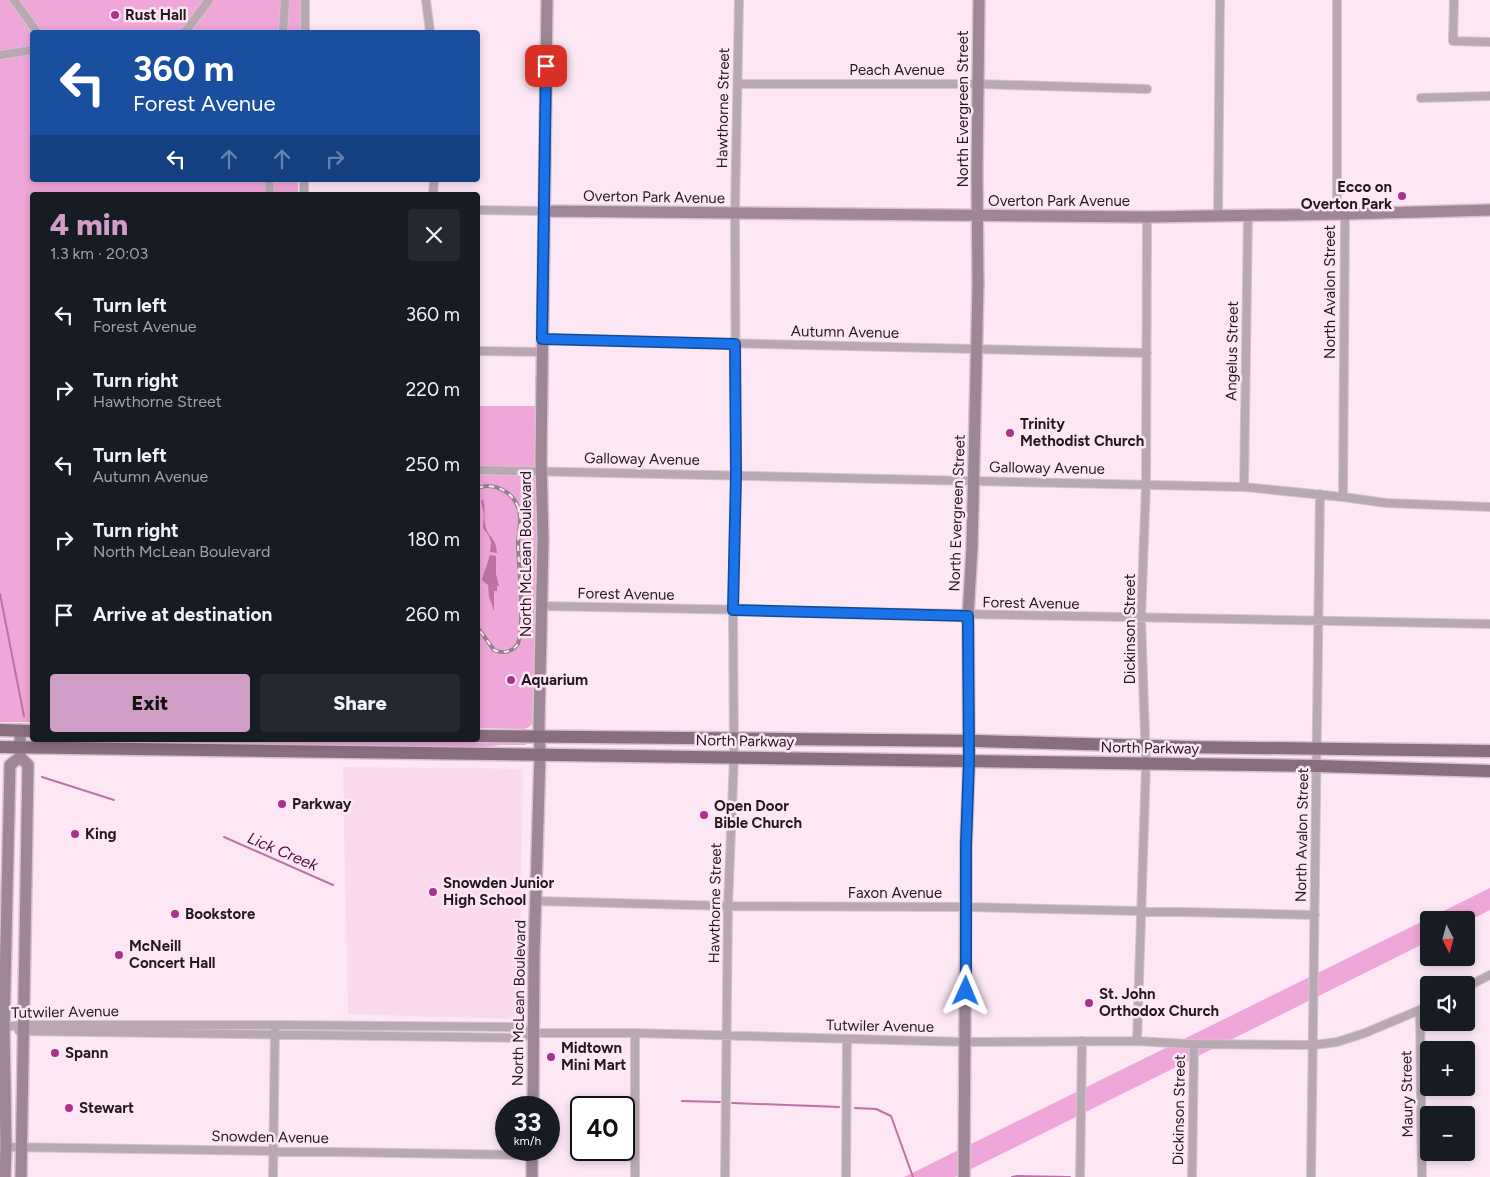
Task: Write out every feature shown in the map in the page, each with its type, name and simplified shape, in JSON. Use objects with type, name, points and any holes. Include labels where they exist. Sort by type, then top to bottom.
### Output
[{"type":"main road","points":[[0,730],[26,730]]},
{"type":"main road","name":"North Parkway","points":[[480,736],[969,741],[1146,746],[1490,751]]},
{"type":"main road","name":"North Parkway","points":[[0,747],[20,752],[540,755],[1317,766],[1490,771]]},
{"type":"street","points":[[14,0],[35,30]]},
{"type":"street","points":[[186,30],[209,0]]},
{"type":"street","points":[[283,30],[285,0]]},
{"type":"street","points":[[305,30],[306,0]]},
{"type":"street","points":[[426,0],[430,30]]},
{"type":"street","name":"North McLean Boulevard","points":[[533,1096],[543,540],[541,470],[542,339],[548,0]]},
{"type":"street","name":"Hawthorne Street","points":[[725,1177],[728,906],[734,758],[735,212],[739,0]]},
{"type":"street","name":"North Evergreen Street","points":[[964,1177],[966,845],[969,761],[968,616],[976,348],[979,0]]},
{"type":"street","points":[[1218,216],[1220,0]]},
{"type":"street","name":"North Avalon Street","points":[[1337,0],[1337,203],[1344,214],[1343,497]]},
{"type":"street","points":[[1454,0],[1453,41],[1490,42]]},
{"type":"street","points":[[0,55],[30,50]]},
{"type":"street","name":"Peach Avenue","points":[[738,84],[978,84],[1147,89]]},
{"type":"street","points":[[1421,98],[1490,96]]},
{"type":"street","name":"Overton Park Avenue","points":[[480,210],[1147,217],[1490,210]]},
{"type":"street","name":"Angelus Street","points":[[1244,487],[1248,215]]},
{"type":"street","name":"Dickinson Street","points":[[1136,1041],[1146,764],[1141,618],[1146,484],[1147,217]]},
{"type":"street","name":"Autumn Avenue","points":[[542,339],[1147,353]]},
{"type":"street","points":[[480,351],[543,352]]},
{"type":"street","name":"Galloway Avenue","points":[[480,470],[1244,487],[1320,494],[1386,504],[1490,507]]},
{"type":"street","name":"North Avalon Street","points":[[1311,1177],[1320,494]]},
{"type":"street","name":"Forest Avenue","points":[[541,606],[968,616],[1490,624]]},
{"type":"street","points":[[5,1177],[4,1027],[10,765],[20,752],[26,730]]},
{"type":"street","points":[[20,752],[28,765],[21,1177]]},
{"type":"street","points":[[8,887],[25,888]]},
{"type":"street","name":"Faxon Avenue","points":[[536,901],[728,906],[966,907],[1314,915]]},
{"type":"street","points":[[7,904],[25,904]]},
{"type":"street","points":[[1475,982],[1490,974]]},
{"type":"street","name":"Tutwiler Avenue","points":[[151,1029],[212,1025],[521,1027],[533,1032],[965,1042],[1082,1040],[1314,1046],[1337,1042],[1365,1033],[1420,1010]]},
{"type":"street","points":[[212,1025],[212,1033]]},
{"type":"street","points":[[273,1177],[275,1025]]},
{"type":"street","points":[[402,1026],[403,1035]]},
{"type":"street","name":"Tutwiler Avenue","points":[[4,1027],[151,1029],[212,1033],[521,1038],[533,1032]]},
{"type":"street","name":"Maury Street","points":[[1420,1031],[1422,1177]]},
{"type":"street","points":[[635,1177],[636,1033]]},
{"type":"street","points":[[846,1177],[847,1039]]},
{"type":"street","points":[[1080,1174],[1082,1040]]},
{"type":"street","name":"Dickinson Street","points":[[1192,1177],[1194,1044]]},
{"type":"street","name":"Snowden Avenue","points":[[6,1146],[495,1153]]},
{"type":"street","points":[[532,1161],[532,1177]]},
{"type":"shaded area","points":[[0,0],[302,0],[301,30],[30,30],[30,182],[298,182],[298,192],[30,192],[30,722],[0,722]]},
{"type":"shaded area","points":[[480,406],[539,406],[534,712],[531,725],[524,729],[480,728]]},
{"type":"shaded area","points":[[483,499],[486,528],[494,541],[497,553],[490,552],[491,543],[489,536],[483,528],[484,514],[481,501]]},
{"type":"shaded area","points":[[490,555],[496,556],[496,574],[499,586],[497,586],[497,591],[494,591],[494,611],[489,597],[488,585],[482,579]]},
{"type":"shaded area","points":[[528,741],[525,745],[474,748],[37,742]]},
{"type":"shaded area","name":"Snowden Junior High School","points":[[343,767],[523,769],[519,1019],[348,1014]]},
{"type":"shaded area","points":[[1490,888],[1490,910],[1475,918],[1475,911],[1443,911]]},
{"type":"shaded area","points":[[1420,923],[1420,945],[955,1177],[904,1177]]},
{"type":"waterway","name":"Lick Creek","points":[[0,594],[24,716]]},
{"type":"waterway","points":[[42,777],[114,800]]},
{"type":"waterway","name":"Lick Creek","points":[[224,837],[333,885]]},
{"type":"waterway","points":[[682,1101],[720,1102]]},
{"type":"waterway","points":[[732,1103],[839,1107]]},
{"type":"waterway","points":[[855,1108],[876,1109],[891,1116],[913,1177]]},
{"type":"waterway","points":[[1012,1177],[1070,1177]]},
{"type":"railway","points":[[480,487],[496,487],[507,492],[518,507],[520,516],[518,545],[521,609],[518,644],[507,652],[494,650],[480,631]]},
{"type":"place","name":"Rust Hall","points":[[115,15]]},
{"type":"place","name":"Ecco on Overton Park","points":[[1402,196]]},
{"type":"place","name":"Trinity Methodist Church","points":[[1010,433]]},
{"type":"place","name":"Aquarium","points":[[511,680]]},
{"type":"place","name":"Parkway","points":[[282,804]]},
{"type":"place","name":"Open Door Bible Church","points":[[704,815]]},
{"type":"place","name":"King","points":[[75,834]]},
{"type":"place","name":"Snowden Junior High School","points":[[433,892]]},
{"type":"place","name":"Bookstore","points":[[175,914]]},
{"type":"place","name":"McNeill Concert Hall","points":[[119,955]]},
{"type":"place","name":"St. John Orthodox Church","points":[[1089,1003]]},
{"type":"place","name":"Spann","points":[[55,1053]]},
{"type":"place","name":"Midtown Mini Mart","points":[[551,1057]]},
{"type":"place","name":"Stewart","points":[[69,1108]]},
{"type":"route","points":[[546,66],[542,339],[735,344],[736,475],[733,610],[968,616],[969,761],[966,845],[966,991]]}]
